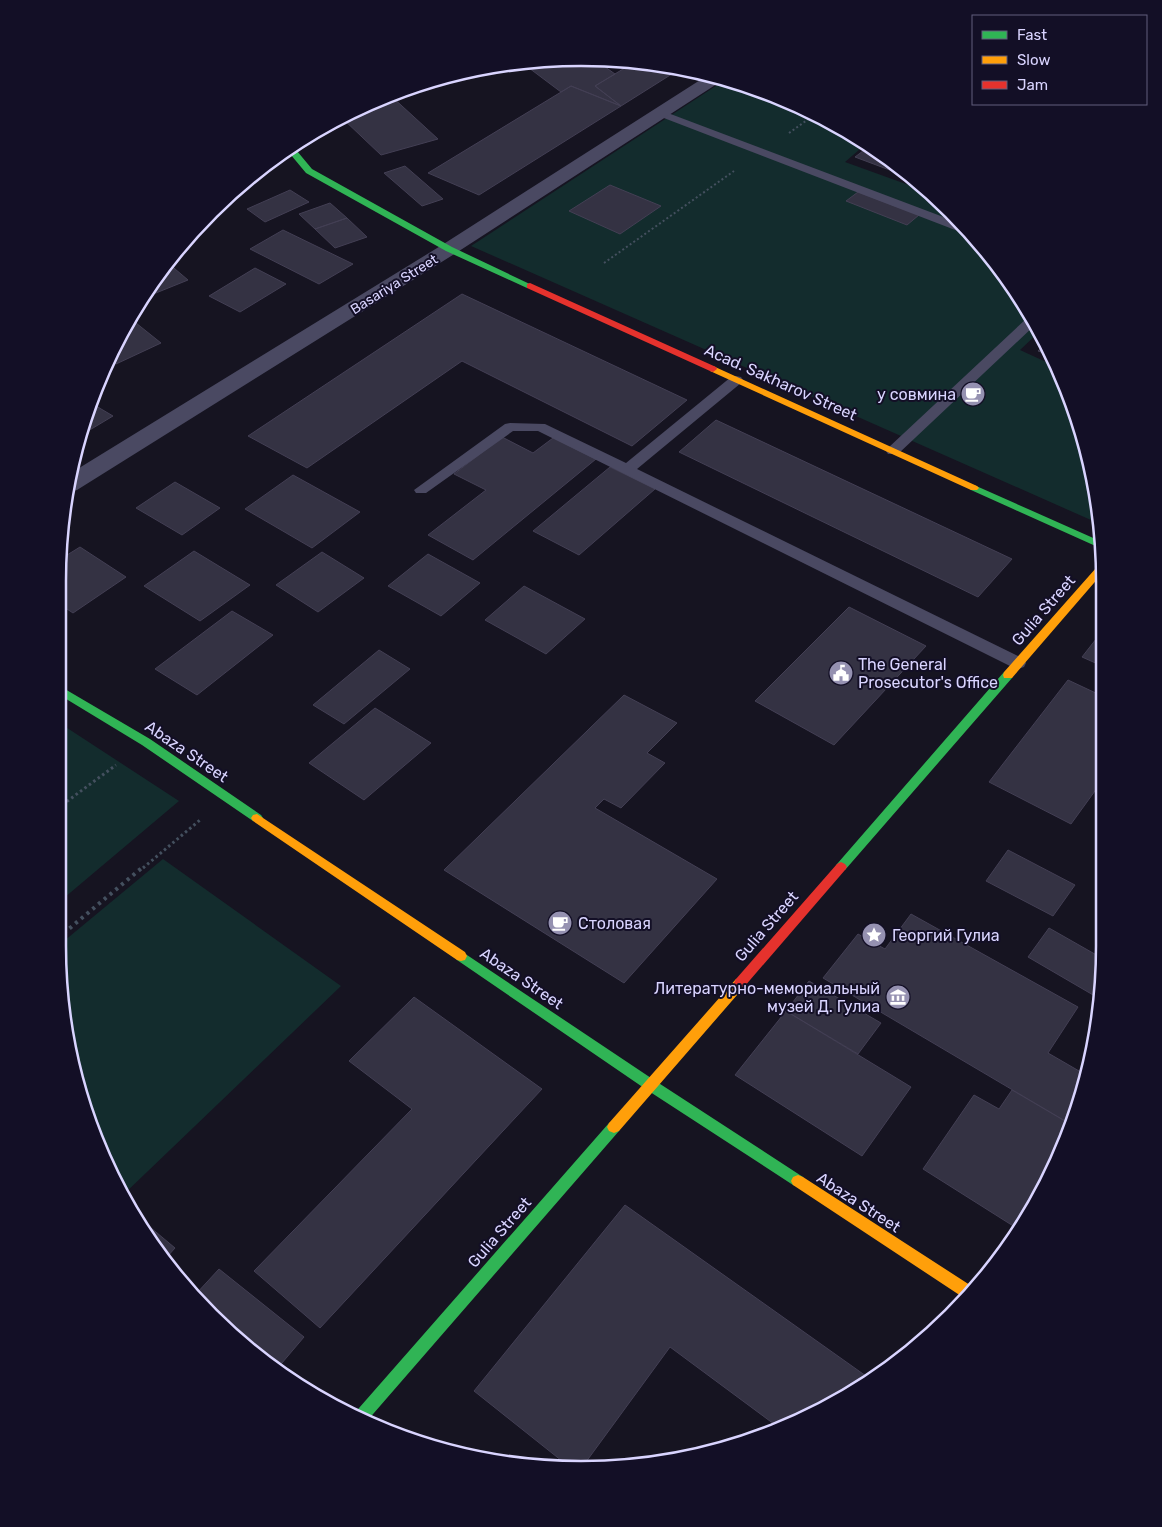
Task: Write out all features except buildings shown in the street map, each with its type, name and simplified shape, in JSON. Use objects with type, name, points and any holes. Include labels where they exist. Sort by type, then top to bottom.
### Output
[{"type":"street","name":"Basariya Street","points":[[76,481],[449,249],[709,83]]},
{"type":"street","name":"Acad. Sakharov Street","points":[[294,153],[309,171],[449,249],[1094,542]]},
{"type":"street","name":"Gulia Street","points":[[363,1412],[1096,575]]},
{"type":"street","name":"Abaza Street","points":[[66,694],[146,742],[649,1084],[964,1290]]},
{"type":"lane","points":[[660,113],[952,224]]},
{"type":"lane","points":[[893,451],[1027,324]]},
{"type":"lane","points":[[627,470],[736,380]]},
{"type":"lane","points":[[421,490],[510,427],[540,427],[1018,663]]},
{"type":"path","points":[[604,263],[809,119]]},
{"type":"path","points":[[66,802],[146,742]]},
{"type":"path","points":[[66,931],[228,797]]},
{"type":"green space","points":[[717,85],[778,105],[809,119],[860,149],[845,162],[909,185],[945,217],[989,268],[1009,295],[1034,337],[1020,350],[1047,363],[1057,384],[1078,448],[1086,481],[1092,520],[471,246]]},
{"type":"green space","points":[[66,727],[179,801],[66,896]]},
{"type":"green space","points":[[163,859],[341,986],[128,1190],[105,1143],[84,1079],[71,1013],[67,980],[66,939]]},
{"type":"traffic: fast","points":[[294,153],[309,171],[449,249],[530,286]]},
{"type":"traffic: fast","points":[[974,488],[1094,542]]},
{"type":"traffic: fast","points":[[841,867],[1008,675]]},
{"type":"traffic: fast","points":[[66,694],[146,742],[257,818]]},
{"type":"traffic: fast","points":[[461,956],[649,1084],[798,1181]]},
{"type":"traffic: fast","points":[[364,1413],[614,1127]]},
{"type":"traffic: slow","points":[[713,369],[974,488]]},
{"type":"traffic: slow","points":[[1008,675],[1096,575]]},
{"type":"traffic: slow","points":[[257,818],[461,956]]},
{"type":"traffic: slow","points":[[614,1127],[740,983]]},
{"type":"traffic: slow","points":[[798,1181],[964,1290]]},
{"type":"traffic: jam","points":[[530,286],[713,369]]},
{"type":"traffic: jam","points":[[740,983],[841,867]]},
{"type":"place","name":"у совмина","points":[[973,394]]},
{"type":"place","name":"The General Prosecutor's Office","points":[[841,673]]},
{"type":"place","name":"Столовая","points":[[560,923]]},
{"type":"place","name":"Георгий Гулиа","points":[[874,935]]},
{"type":"place","name":"Литературно-мемориальный музей Д. Гулиа","points":[[898,997]]}]
